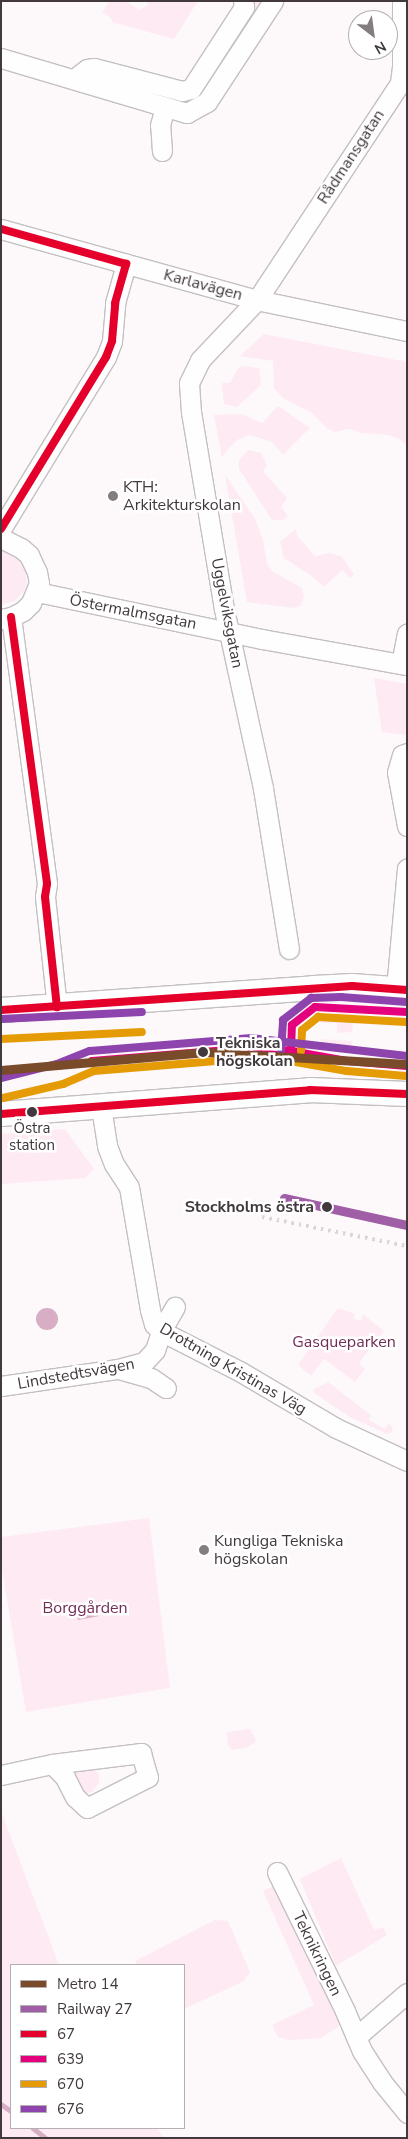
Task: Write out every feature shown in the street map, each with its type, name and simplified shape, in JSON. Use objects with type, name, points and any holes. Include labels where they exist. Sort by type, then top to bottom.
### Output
[{"type":"main road","points":[[1,1010],[352,986],[401,989]]},
{"type":"main road","points":[[1,1114],[310,1090],[407,1094]]},
{"type":"street","points":[[77,79],[87,69],[94,68],[182,91],[190,89],[244,7],[243,1]]},
{"type":"street","points":[[1,58],[77,79],[165,108],[188,113],[207,102],[273,1]]},
{"type":"street","name":"Rådmansgatan","points":[[257,300],[400,83],[405,66],[402,1]]},
{"type":"street","points":[[162,151],[160,125],[165,108]]},
{"type":"street","name":"Karlavägen","points":[[1,229],[257,300],[407,331]]},
{"type":"street","points":[[1,529],[106,357],[112,341],[115,303],[126,264]]},
{"type":"street","name":"Uggelviksgatan","points":[[257,300],[200,360],[193,371],[189,383],[190,412],[229,632],[263,788],[289,949]]},
{"type":"street","points":[[1,538],[21,548],[28,555],[37,572],[39,583],[31,603],[23,611],[6,618],[47,884],[45,897],[57,1007]]},
{"type":"street","name":"Östermalmsgatan","points":[[36,592],[229,632],[404,664]]},
{"type":"street","points":[[404,664],[407,634]]},
{"type":"street","points":[[404,754],[397,772],[407,826]]},
{"type":"street","points":[[401,989],[407,868]]},
{"type":"street","name":"Drottning Kristinas Väg","points":[[101,1107],[107,1146],[114,1164],[128,1187],[154,1324],[161,1331],[241,1372],[336,1428],[407,1461]]},
{"type":"street","name":"Lindstedtsvägen","points":[[163,1375],[161,1331],[175,1307]]},
{"type":"street","name":"Lindstedtsvägen","points":[[1,1386],[118,1369],[144,1362],[163,1375]]},
{"type":"street","points":[[118,1369],[151,1378],[163,1375]]},
{"type":"street","points":[[1,1775],[52,1764],[141,1753],[148,1777],[87,1808],[75,1797],[66,1777],[52,1764]]},
{"type":"street","name":"Teknikringen","points":[[277,1872],[371,2067],[407,2113]]},
{"type":"street","points":[[356,2037],[407,1993]]},
{"type":"green space","points":[[110,1],[126,1],[139,10],[148,5],[148,1],[198,1],[174,39],[112,22],[112,19],[102,12]]},
{"type":"green space","points":[[254,1],[264,1],[202,101],[189,103]]},
{"type":"green space","points":[[264,334],[407,362],[407,446],[401,440],[389,435],[362,433],[349,429],[335,432],[328,429],[312,413],[284,399],[274,388],[273,361],[240,356]]},
{"type":"green space","points":[[242,366],[259,368],[261,385],[237,407],[224,404],[222,383],[230,383],[238,369]]},
{"type":"green space","points":[[278,406],[310,428],[283,455],[272,442],[250,435],[237,440],[222,458],[214,415],[241,414],[262,423]]},
{"type":"green space","points":[[248,450],[261,453],[267,465],[263,471],[287,498],[281,507],[288,516],[283,520],[272,520],[239,469],[239,460]]},
{"type":"green space","points":[[225,475],[255,519],[263,540],[267,564],[273,572],[302,588],[304,597],[301,605],[294,608],[247,602]]},
{"type":"green space","points":[[296,529],[297,536],[315,556],[330,553],[342,557],[354,574],[350,578],[342,570],[324,587],[313,577],[284,558],[280,542]]},
{"type":"green space","points":[[1,549],[24,563],[27,582],[24,591],[15,601],[1,605]]},
{"type":"green space","points":[[374,678],[407,684],[407,735],[382,732]]},
{"type":"green space","points":[[322,1014],[354,1014],[352,1032],[337,1033],[337,1023],[321,1023]]},
{"type":"green space","points":[[321,1039],[352,1041],[351,1052],[320,1048]]},
{"type":"green space","points":[[65,1129],[94,1169],[85,1178],[1,1184],[1,1134]]},
{"type":"green space","name":"Gasqueparken","points":[[338,1308],[355,1314],[354,1319],[361,1321],[363,1314],[384,1331],[359,1363],[365,1369],[355,1382],[324,1359],[311,1376],[298,1365]]},
{"type":"green space","points":[[328,1382],[371,1415],[369,1420],[385,1429],[390,1424],[392,1432],[387,1434],[350,1417],[314,1393],[314,1389]]},
{"type":"green space","name":"Borggården","points":[[149,1518],[170,1688],[26,1712],[1,1564],[1,1537]]},
{"type":"green space","points":[[250,1729],[256,1740],[254,1743],[246,1748],[232,1750],[228,1745],[227,1732]]},
{"type":"green space","points":[[93,1766],[99,1775],[99,1783],[92,1792],[81,1794],[71,1770]]},
{"type":"green space","points":[[1,1811],[59,1964],[10,1964],[10,2129],[158,2129],[164,2138],[1,2138]]},
{"type":"green space","points":[[341,1858],[374,1930],[383,1927],[387,1935],[336,1966],[300,1879]]},
{"type":"green space","points":[[276,1885],[340,2021],[338,2027],[321,2038],[289,2040],[278,2037],[272,2025],[314,2005],[263,1891]]},
{"type":"green space","points":[[215,1920],[228,1921],[250,1972],[244,1981],[185,2009],[185,1964],[135,1964],[137,1960]]},
{"type":"shaded area","points":[[47,1308],[55,1311],[58,1319],[55,1327],[47,1330],[39,1327],[36,1319],[39,1311]]},
{"type":"shaded area","points":[[93,1604],[97,1607],[99,1616],[78,1620],[76,1611],[79,1607]]},
{"type":"waterway","points":[[1,2104],[10,2110]]},
{"type":"waterway","points":[[34,2129],[46,2138]]},
{"type":"railway","points":[[262,1217],[407,1246]]},
{"type":"metro line","name":"14","points":[[1,1070],[206,1052],[407,1064]]},
{"type":"rail line","name":"27","points":[[284,1198],[407,1225]]},
{"type":"transit line","name":"67","points":[[1,229],[126,264]]},
{"type":"transit line","name":"67","points":[[1,529],[106,357],[112,341],[115,303],[126,264]]},
{"type":"transit line","name":"67","points":[[11,617],[47,884],[45,897],[57,1007]]},
{"type":"transit line","name":"67","points":[[1,1010],[352,986],[407,990]]},
{"type":"transit line","name":"676","points":[[281,1051],[283,1020],[311,998],[341,997],[407,1002]]},
{"type":"transit line","name":"639","points":[[291,1051],[292,1025],[315,1007],[407,1012]]},
{"type":"transit line","name":"676","points":[[1,1019],[142,1012]]},
{"type":"transit line","name":"670","points":[[301,1051],[302,1030],[318,1017],[406,1022]]},
{"type":"transit line","name":"670","points":[[1,1039],[142,1032]]},
{"type":"transit line","name":"676","points":[[1,1078],[57,1064],[90,1051],[251,1038],[407,1056]]},
{"type":"transit line","name":"639","points":[[92,1061],[252,1048],[291,1051],[348,1061],[407,1066]]},
{"type":"transit line","name":"670","points":[[3,1098],[63,1084],[94,1071],[252,1058],[290,1061],[347,1071],[406,1076]]},
{"type":"transit line","name":"67","points":[[1,1114],[310,1090],[407,1094]]},
{"type":"place","name":"KTH: Arkitekturskolan","points":[[113,496]]},
{"type":"place","name":"Tekniska högskolan","points":[[203,1052]]},
{"type":"place","name":"Östra station","points":[[32,1112]]},
{"type":"place","name":"Stockholms östra","points":[[327,1207]]},
{"type":"place","name":"Kungliga Tekniska högskolan","points":[[204,1550]]}]
